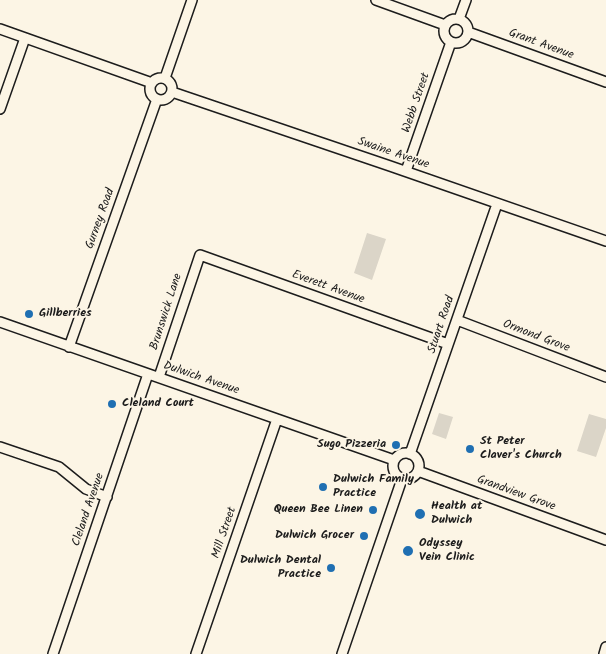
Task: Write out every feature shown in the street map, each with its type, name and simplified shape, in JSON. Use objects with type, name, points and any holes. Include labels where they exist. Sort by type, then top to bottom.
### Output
[{"type":"street","points":[[165,78],[192,0]]},
{"type":"street","points":[[376,0],[445,25]]},
{"type":"street","points":[[459,19],[466,0]]},
{"type":"street","points":[[451,19],[459,19],[466,24],[468,32],[464,40],[456,43],[451,42],[445,37],[445,25],[451,19]]},
{"type":"street","points":[[0,29],[152,83]]},
{"type":"street","name":"Grant Avenue","points":[[468,32],[606,82]]},
{"type":"street","points":[[0,109],[25,38]]},
{"type":"street","name":"Webb Street","points":[[406,171],[451,42]]},
{"type":"street","points":[[158,78],[165,78],[171,83],[172,92],[167,98],[157,99],[150,90],[152,83],[158,78]]},
{"type":"street","name":"Swaine Avenue","points":[[172,92],[606,241]]},
{"type":"street","name":"Gurney Road","points":[[69,347],[157,99]]},
{"type":"street","name":"Stuart Road","points":[[410,454],[497,204]]},
{"type":"street","name":"Everett Avenue","points":[[200,254],[448,344]]},
{"type":"street","name":"Brunswick Lane","points":[[159,377],[200,254]]},
{"type":"street","name":"Ormond Grove","points":[[457,320],[606,377]]},
{"type":"street","name":"Dulwich Avenue","points":[[0,322],[394,460]]},
{"type":"street","name":"Cleland Avenue","points":[[53,654],[148,374]]},
{"type":"street","name":"Mill Street","points":[[196,654],[277,419]]},
{"type":"street","points":[[0,447],[59,468],[86,489],[106,496]]},
{"type":"street","points":[[410,454],[417,459],[418,471],[413,477],[406,480],[402,479],[394,472],[394,460],[399,455],[410,454]]},
{"type":"street","name":"Grandview Grove","points":[[418,471],[606,540]]},
{"type":"street","points":[[342,654],[402,479]]},
{"type":"street","points":[[604,654],[606,647]]},
{"type":"shaded area","points":[[367,233],[386,239],[372,280],[354,273]]},
{"type":"shaded area","points":[[439,413],[453,417],[446,439],[432,434]]},
{"type":"shaded area","points":[[589,414],[606,419],[606,428],[596,457],[577,451]]},
{"type":"place","name":"Gillberries","points":[[29,314]]},
{"type":"place","name":"Cleland Court","points":[[112,404]]},
{"type":"place","name":"Sugo Pizzeria","points":[[396,445]]},
{"type":"place","name":"St Peter Claver's Church","points":[[470,449]]},
{"type":"place","name":"Dulwich Family Practice","points":[[323,487]]},
{"type":"place","name":"Queen Bee Linen","points":[[373,510]]},
{"type":"place","name":"Health at Dulwich","points":[[420,514]]},
{"type":"place","name":"Dulwich Grocer","points":[[364,536]]},
{"type":"place","name":"Odyssey Vein Clinic","points":[[408,551]]},
{"type":"place","name":"Dulwich Dental Practice","points":[[331,568]]}]
